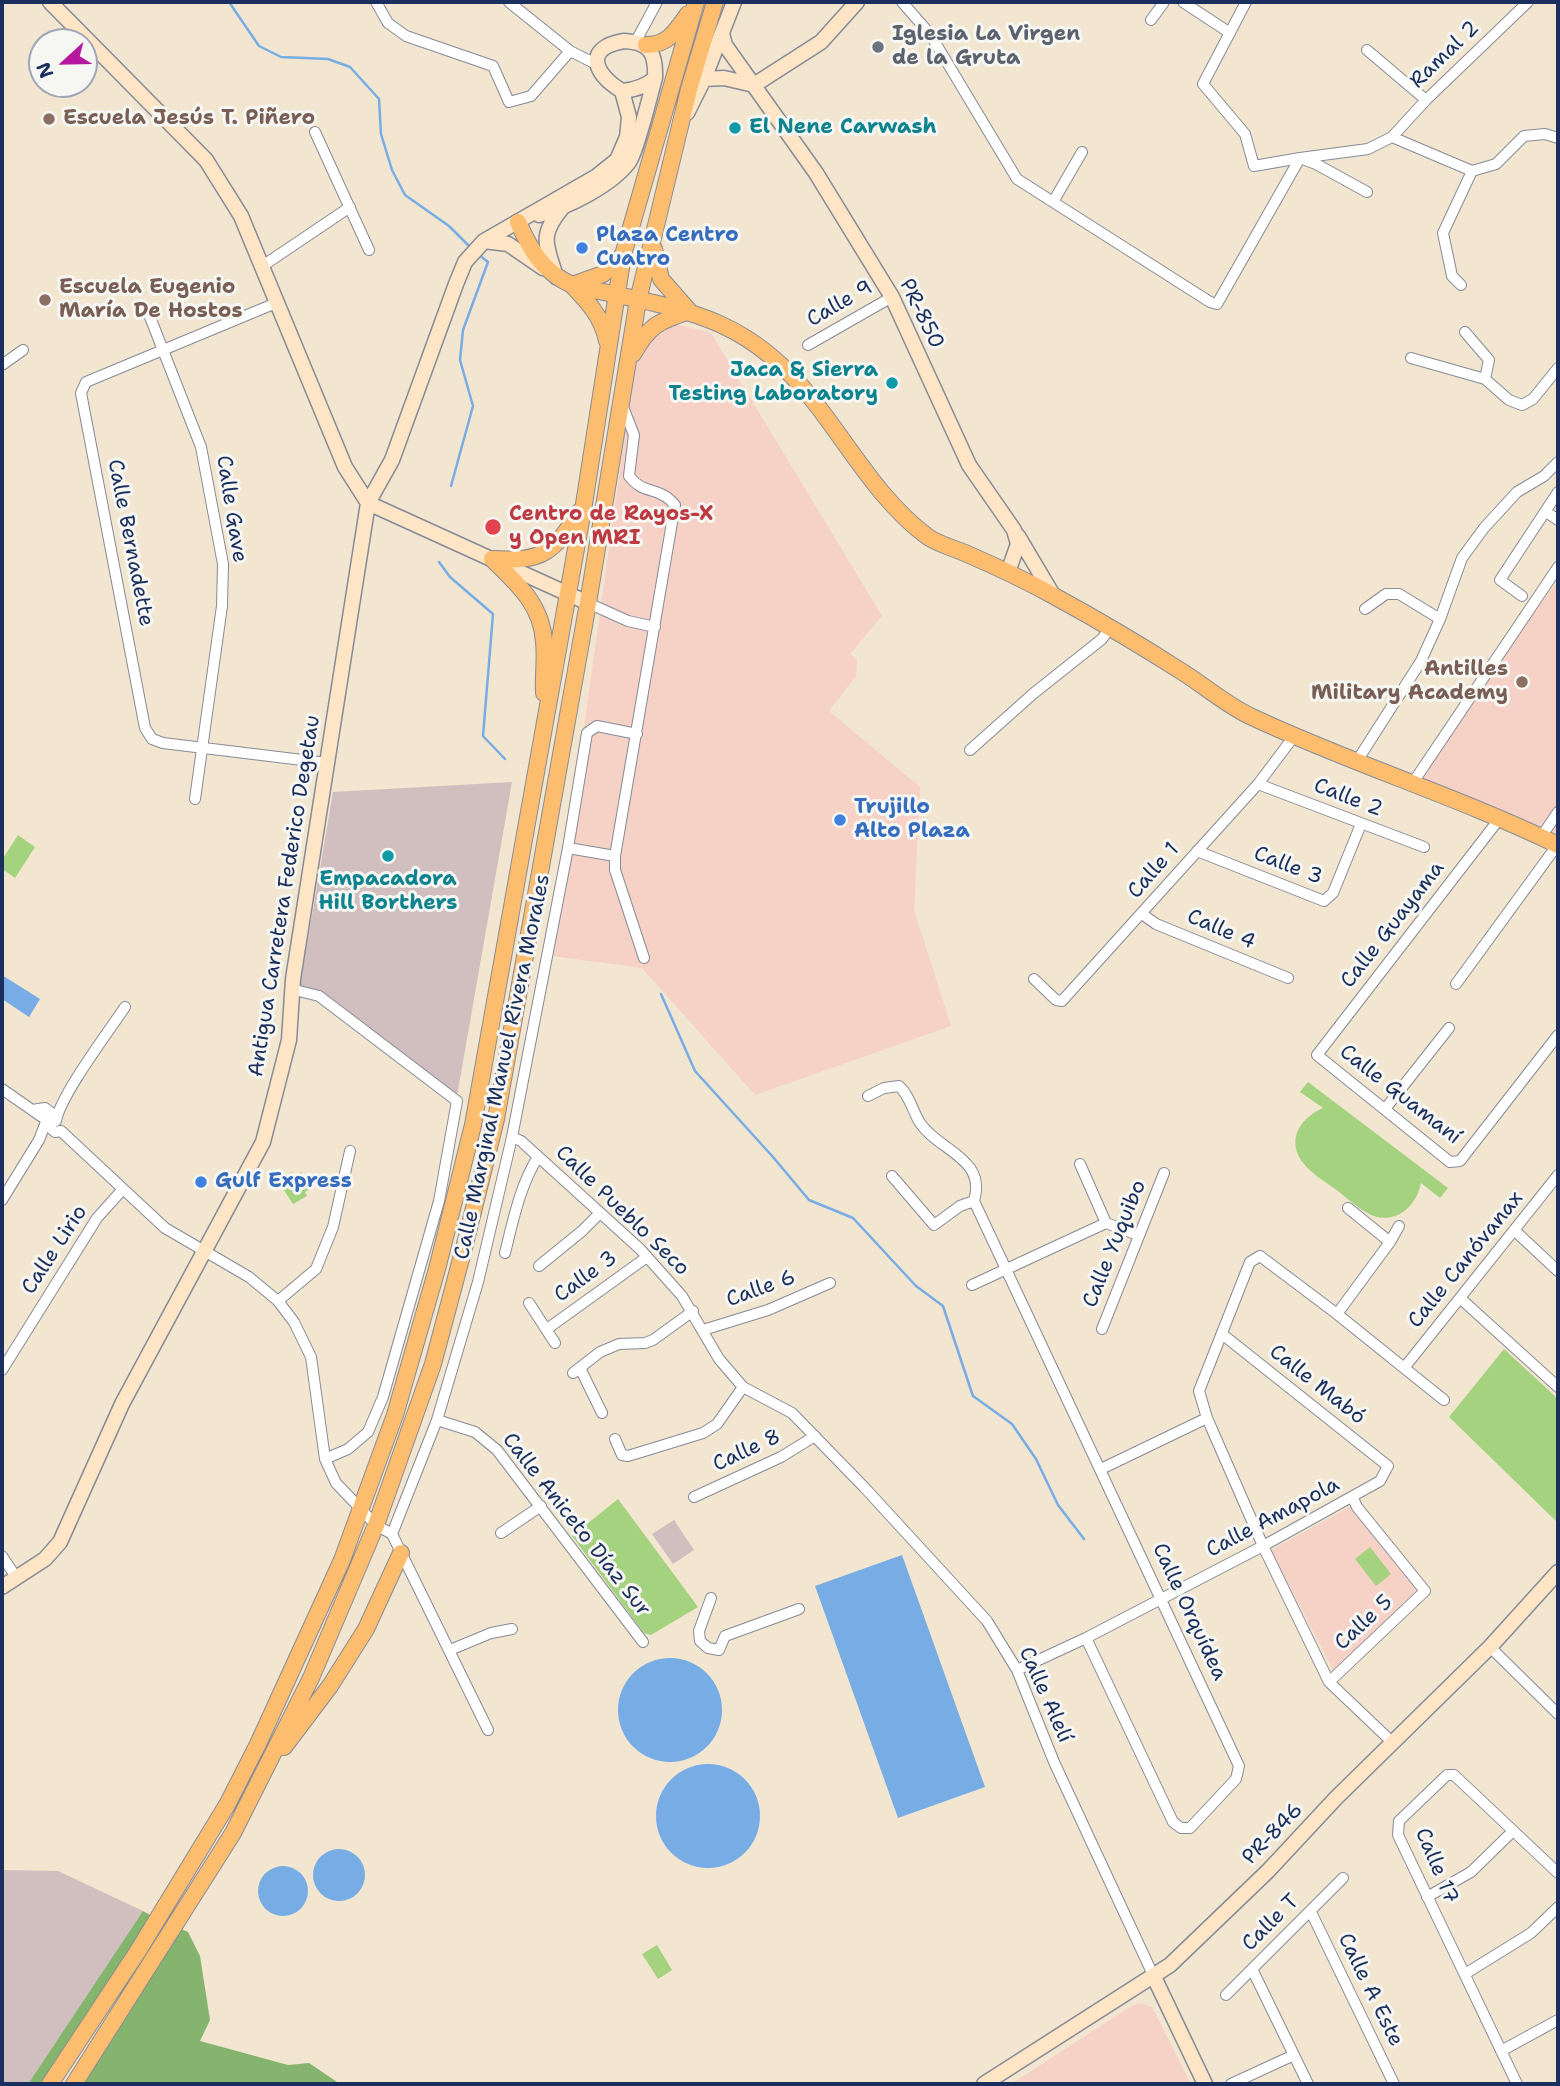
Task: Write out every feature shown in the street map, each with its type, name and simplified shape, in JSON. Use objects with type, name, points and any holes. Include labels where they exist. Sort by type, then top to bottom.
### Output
[{"type":"main road","points":[[74,2084],[233,1833],[311,1678],[376,1525],[433,1364],[466,1244],[496,1118],[588,603],[638,300],[679,129],[715,2]]},
{"type":"main road","points":[[641,43],[655,45],[668,40],[696,3]]},
{"type":"main road","points":[[50,2084],[138,1951],[227,1805],[258,1744],[342,1560],[395,1415],[434,1282],[473,1125],[584,504],[623,255],[696,3]]},
{"type":"main road","points":[[518,222],[538,260],[556,277],[572,285],[690,311],[751,340],[785,367],[873,482],[929,538],[1008,572],[1053,595],[1249,716],[1558,844]]},
{"type":"main road","points":[[652,237],[660,279],[690,311]]},
{"type":"main road","points":[[572,285],[603,274],[623,255]]},
{"type":"main road","points":[[572,285],[600,317],[609,354]]},
{"type":"main road","points":[[626,364],[640,340],[654,324],[690,311]]},
{"type":"main road","points":[[492,559],[521,561],[545,552],[560,541],[584,504]]},
{"type":"main road","points":[[492,559],[523,589],[540,620],[544,642],[545,726]]},
{"type":"main road","points":[[264,1770],[330,1686],[366,1629],[401,1553]]},
{"type":"street","points":[[50,2],[206,160],[241,216],[345,467],[368,503],[568,596],[628,621],[654,627]]},
{"type":"street","points":[[376,2],[388,23],[407,36],[493,66],[509,102],[531,96],[570,51]]},
{"type":"street","points":[[509,2],[570,51],[596,64]]},
{"type":"street","points":[[641,43],[657,2]]},
{"type":"street","points":[[679,129],[704,79],[734,2]]},
{"type":"street","points":[[704,79],[724,78],[754,85],[821,42],[857,2]]},
{"type":"street","points":[[902,2],[930,34],[1017,179],[1210,302],[1217,304],[1300,158]]},
{"type":"street","points":[[1151,20],[1164,2]]},
{"type":"street","points":[[1183,2],[1230,33]]},
{"type":"street","points":[[1246,2],[1203,84],[1245,134],[1254,166],[1368,149],[1392,137],[1472,171],[1496,164],[1524,136],[1545,134],[1558,138]]},
{"type":"street","name":"Ramal 2","points":[[1392,137],[1426,100],[1528,2]]},
{"type":"street","name":"PR-850","points":[[722,33],[725,45],[816,173],[892,297],[969,466],[1014,530],[1053,595]]},
{"type":"street","points":[[477,248],[597,176],[617,160],[627,137],[629,117],[622,91],[599,72],[596,64],[599,52],[609,43],[641,43]]},
{"type":"street","points":[[518,222],[562,208],[615,177],[631,161],[655,78],[656,61],[641,43]]},
{"type":"street","points":[[1367,50],[1426,100]]},
{"type":"street","points":[[622,91],[647,85],[655,78]]},
{"type":"street","points":[[315,132],[369,250]]},
{"type":"street","points":[[1053,202],[1082,152]]},
{"type":"street","points":[[1300,158],[1367,192]]},
{"type":"street","points":[[1461,285],[1451,276],[1443,233],[1472,171]]},
{"type":"street","points":[[261,267],[350,208]]},
{"type":"street","points":[[556,277],[545,238],[552,220],[562,208]]},
{"type":"street","points":[[477,248],[508,244],[556,277]]},
{"type":"street","name":"Antigua Carretera Federico Degetau","points":[[2,1587],[45,1559],[60,1542],[122,1404],[263,1142],[289,1040],[291,989],[368,503],[392,460],[456,284],[477,248]]},
{"type":"street","name":"Calle 9","points":[[808,345],[892,297]]},
{"type":"street","name":"Calle Bernadette","points":[[276,303],[86,382],[82,393],[145,728],[152,739],[163,743],[327,763]]},
{"type":"street","name":"Calle Gave","points":[[150,317],[201,447],[223,564],[222,606],[195,799]]},
{"type":"street","points":[[1465,332],[1489,360],[1485,379]]},
{"type":"street","points":[[2,365],[23,349]]},
{"type":"street","points":[[1411,358],[1485,379],[1509,400],[1522,405],[1533,399],[1558,369]]},
{"type":"street","points":[[620,399],[634,435],[629,476],[637,486],[666,494],[675,505],[615,856],[615,870],[644,958]]},
{"type":"street","points":[[1357,761],[1421,661],[1440,619],[1462,558],[1484,528],[1517,492],[1544,476],[1558,462]]},
{"type":"street","points":[[1522,596],[1500,580],[1558,492]]},
{"type":"street","points":[[1546,512],[1558,520]]},
{"type":"street","points":[[1008,572],[1018,544],[1014,530]]},
{"type":"street","points":[[1412,785],[1558,567]]},
{"type":"street","points":[[1365,609],[1386,594],[1399,594],[1440,619]]},
{"type":"street","points":[[970,750],[1034,693],[1102,639],[1109,629]]},
{"type":"street","name":"Calle Marginal Manuel Rivera Morales","points":[[392,1534],[437,1420],[478,1282],[512,1137],[568,848],[587,733],[597,726],[637,734]]},
{"type":"street","name":"Calle 1","points":[[1034,979],[1056,1000],[1062,1001],[1258,784],[1295,735]]},
{"type":"street","name":"Calle 2","points":[[1258,784],[1424,847]]},
{"type":"street","points":[[1541,836],[1558,812]]},
{"type":"street","name":"Calle Guayama","points":[[1317,1055],[1500,818]]},
{"type":"street","name":"Calle 3","points":[[1198,851],[1324,901],[1333,893],[1361,824]]},
{"type":"street","points":[[1456,984],[1558,844]]},
{"type":"street","points":[[568,848],[615,856]]},
{"type":"street","name":"Calle 4","points":[[1142,914],[1156,924],[1288,978]]},
{"type":"street","points":[[291,989],[319,996],[457,1101],[439,1201],[383,1397],[368,1432],[348,1449],[325,1459]]},
{"type":"street","points":[[2,1199],[53,1124],[78,1077],[125,1007]]},
{"type":"street","points":[[1385,1109],[1449,1028]]},
{"type":"street","name":"Calle Guamaní","points":[[1317,1055],[1450,1162],[1460,1161],[1558,1035]]},
{"type":"street","name":"Calle Orquídea","points":[[868,1096],[884,1088],[899,1086],[907,1093],[922,1125],[969,1166],[978,1187],[974,1202],[1239,1766],[1236,1779],[1190,1828],[1181,1828],[1173,1822],[1086,1638]]},
{"type":"street","points":[[2,1089],[32,1110],[45,1108],[53,1124],[165,1228],[249,1277],[278,1301],[294,1322],[311,1357],[325,1459],[336,1483],[376,1525],[392,1534],[488,1730]]},
{"type":"street","name":"Calle Pueblo Seco","points":[[512,1137],[521,1141],[648,1258],[693,1311],[719,1359],[743,1387],[792,1413],[815,1436]]},
{"type":"street","points":[[278,1301],[316,1269],[333,1227],[350,1151]]},
{"type":"street","points":[[505,1253],[516,1208],[538,1157]]},
{"type":"street","points":[[1080,1164],[1106,1223]]},
{"type":"street","name":"Calle Yuquibo","points":[[1102,1329],[1164,1173]]},
{"type":"street","name":"Calle Canóvanax","points":[[1404,1368],[1558,1175]]},
{"type":"street","points":[[892,1176],[933,1224],[960,1206],[974,1202]]},
{"type":"street","name":"Calle Lirio","points":[[2,1370],[97,1218],[123,1189]]},
{"type":"street","points":[[1348,1208],[1390,1242]]},
{"type":"street","points":[[539,1266],[600,1213]]},
{"type":"street","points":[[972,1285],[1106,1223],[1138,1235]]},
{"type":"street","points":[[1337,1314],[1399,1226]]},
{"type":"street","points":[[1514,1230],[1558,1271]]},
{"type":"street","points":[[1392,1742],[1329,1682],[1263,1546],[1207,1418],[1199,1391],[1250,1262],[1260,1256],[1444,1400]]},
{"type":"street","name":"Calle 3","points":[[547,1329],[648,1258]]},
{"type":"street","name":"Calle 6","points":[[704,1329],[768,1310],[830,1283]]},
{"type":"street","points":[[1460,1298],[1558,1387]]},
{"type":"street","points":[[529,1303],[555,1343]]},
{"type":"street","points":[[602,1413],[576,1371],[600,1352],[618,1344],[653,1340],[693,1311]]},
{"type":"street","name":"Calle Mabó","points":[[1222,1334],[1388,1466]]},
{"type":"street","points":[[615,1440],[622,1455],[628,1456],[703,1433],[717,1424],[743,1387]]},
{"type":"street","points":[[1101,1469],[1207,1418]]},
{"type":"street","name":"Calle Aniceto Díaz Sur","points":[[437,1420],[475,1432],[497,1450],[643,1642]]},
{"type":"street","name":"Calle 8","points":[[694,1497],[781,1457],[815,1436]]},
{"type":"street","name":"Calle Alelí","points":[[815,1436],[987,1621],[1017,1671],[1054,1762],[1154,1977]]},
{"type":"street","name":"Calle Amapola","points":[[1017,1671],[1086,1638],[1353,1498],[1380,1481],[1388,1466]]},
{"type":"street","name":"Calle 5","points":[[1329,1682],[1425,1591],[1357,1507],[1353,1498]]},
{"type":"street","points":[[501,1533],[541,1506]]},
{"type":"street","points":[[2,1556],[16,1577]]},
{"type":"street","name":"PR-846","points":[[984,2084],[1170,1965],[1268,1871],[1392,1742],[1490,1647],[1558,1572]]},
{"type":"street","points":[[711,1598],[699,1630],[700,1641],[708,1648],[719,1650],[725,1636],[799,1609]]},
{"type":"street","points":[[450,1650],[491,1633],[512,1629]]},
{"type":"street","points":[[1490,1647],[1558,1714]]},
{"type":"street","name":"Calle 17","points":[[1517,2084],[1398,1835],[1399,1821],[1447,1774],[1454,1775],[1558,1873]]},
{"type":"street","points":[[1427,1896],[1471,1872],[1513,1831]]},
{"type":"street","name":"Calle T","points":[[1226,1995],[1343,1878]]},
{"type":"street","points":[[1465,1974],[1531,1933],[1558,1907]]},
{"type":"street","name":"Calle A Este","points":[[1311,1912],[1394,2084]]},
{"type":"street","points":[[1252,1969],[1308,2084]]},
{"type":"street","points":[[1154,1977],[1205,2084]]},
{"type":"street","points":[[1501,2051],[1558,2020]]},
{"type":"street","points":[[1231,2084],[1294,2055]]},
{"type":"shaded area","name":"Trujillo Alto Plaza","points":[[672,323],[711,333],[882,616],[850,654],[857,660],[856,676],[829,711],[920,787],[914,910],[951,1026],[755,1095],[642,968],[552,956],[636,355],[651,334]]},
{"type":"shaded area","name":"Antilles Military Academy","points":[[1558,580],[1558,844],[1412,784]]},
{"type":"shaded area","points":[[512,782],[457,1096],[320,993],[300,986],[333,792]]},
{"type":"shaded area","points":[[1351,1506],[1421,1590],[1333,1670],[1271,1550]]},
{"type":"shaded area","points":[[674,1520],[694,1550],[673,1564],[652,1534]]},
{"type":"shaded area","points":[[2,1870],[58,1871],[143,1911],[28,2084],[2,2084]]},
{"type":"shaded area","points":[[1140,2003],[1152,2007],[1191,2084],[1011,2084],[1130,2007]]},
{"type":"green space","points":[[18,835],[35,847],[15,878],[2,869],[2,860]]},
{"type":"green space","points":[[1308,1082],[1448,1188],[1440,1198],[1421,1183],[1409,1207],[1395,1216],[1378,1217],[1361,1209],[1312,1172],[1298,1155],[1296,1147],[1298,1131],[1302,1124],[1323,1108],[1300,1092]]},
{"type":"green space","points":[[292,1172],[295,1176],[301,1172],[312,1188],[305,1192],[307,1196],[293,1204],[278,1181]]},
{"type":"green space","points":[[1504,1349],[1558,1399],[1558,1523],[1449,1417]]},
{"type":"green space","points":[[618,1499],[698,1607],[651,1635],[644,1633],[572,1536]]},
{"type":"green space","points":[[1370,1547],[1391,1574],[1376,1586],[1355,1559]]},
{"type":"green space","points":[[143,1911],[152,1916],[40,2084],[28,2084]]},
{"type":"green space","points":[[181,1929],[188,1932],[200,1956],[210,2020],[200,2041],[288,2065],[309,2063],[340,2084],[81,2084]]},
{"type":"green space","points":[[657,1945],[672,1970],[658,1979],[642,1954]]},
{"type":"water","points":[[2,975],[40,999],[29,1017],[2,999]]},
{"type":"water","points":[[902,1555],[985,1787],[898,1818],[815,1586]]},
{"type":"water","points":[[670,1658],[690,1662],[707,1673],[718,1690],[722,1710],[718,1730],[707,1747],[690,1758],[670,1762],[650,1758],[633,1747],[622,1730],[618,1710],[622,1690],[633,1673],[650,1662]]},
{"type":"water","points":[[708,1764],[728,1768],[745,1779],[756,1796],[760,1816],[756,1836],[745,1853],[728,1864],[708,1868],[688,1864],[671,1853],[660,1836],[656,1816],[660,1796],[671,1779],[688,1768]]},
{"type":"water","points":[[339,1849],[358,1856],[365,1875],[358,1894],[339,1901],[320,1894],[313,1875],[320,1856]]},
{"type":"water","points":[[283,1866],[301,1873],[308,1891],[301,1909],[283,1916],[265,1909],[258,1891],[265,1873]]},
{"type":"waterway","points":[[229,2],[259,46],[281,57],[328,59],[350,67],[379,99],[381,134],[392,170],[405,195],[449,226],[471,248]]},
{"type":"waterway","points":[[451,486],[473,406],[460,360],[463,330],[488,262],[479,255]]},
{"type":"waterway","points":[[439,562],[450,577],[493,614],[483,736],[505,759]]},
{"type":"waterway","points":[[661,994],[695,1071],[809,1200],[853,1218],[916,1286],[943,1306],[973,1396],[1012,1424],[1036,1459],[1058,1505],[1084,1539]]},
{"type":"place","name":"Iglesia La Virgen de la Gruta","points":[[878,47]]},
{"type":"place","name":"Escuela Jesús T. Piñero","points":[[49,119]]},
{"type":"place","name":"El Nene Carwash","points":[[735,128]]},
{"type":"place","name":"Plaza Centro Cuatro","points":[[582,248]]},
{"type":"place","name":"Escuela Eugenio María De Hostos","points":[[45,300]]},
{"type":"place","name":"Jaca & Sierra Testing Laboratory","points":[[892,383]]},
{"type":"place","name":"Centro de Rayos-X y Open MRI","points":[[493,527]]},
{"type":"place","name":"Antilles Military Academy","points":[[1522,682]]},
{"type":"place","name":"Trujillo Alto Plaza","points":[[840,820]]},
{"type":"place","name":"Empacadora Hill Borthers","points":[[388,856]]},
{"type":"place","name":"Gulf Express","points":[[201,1182]]}]
